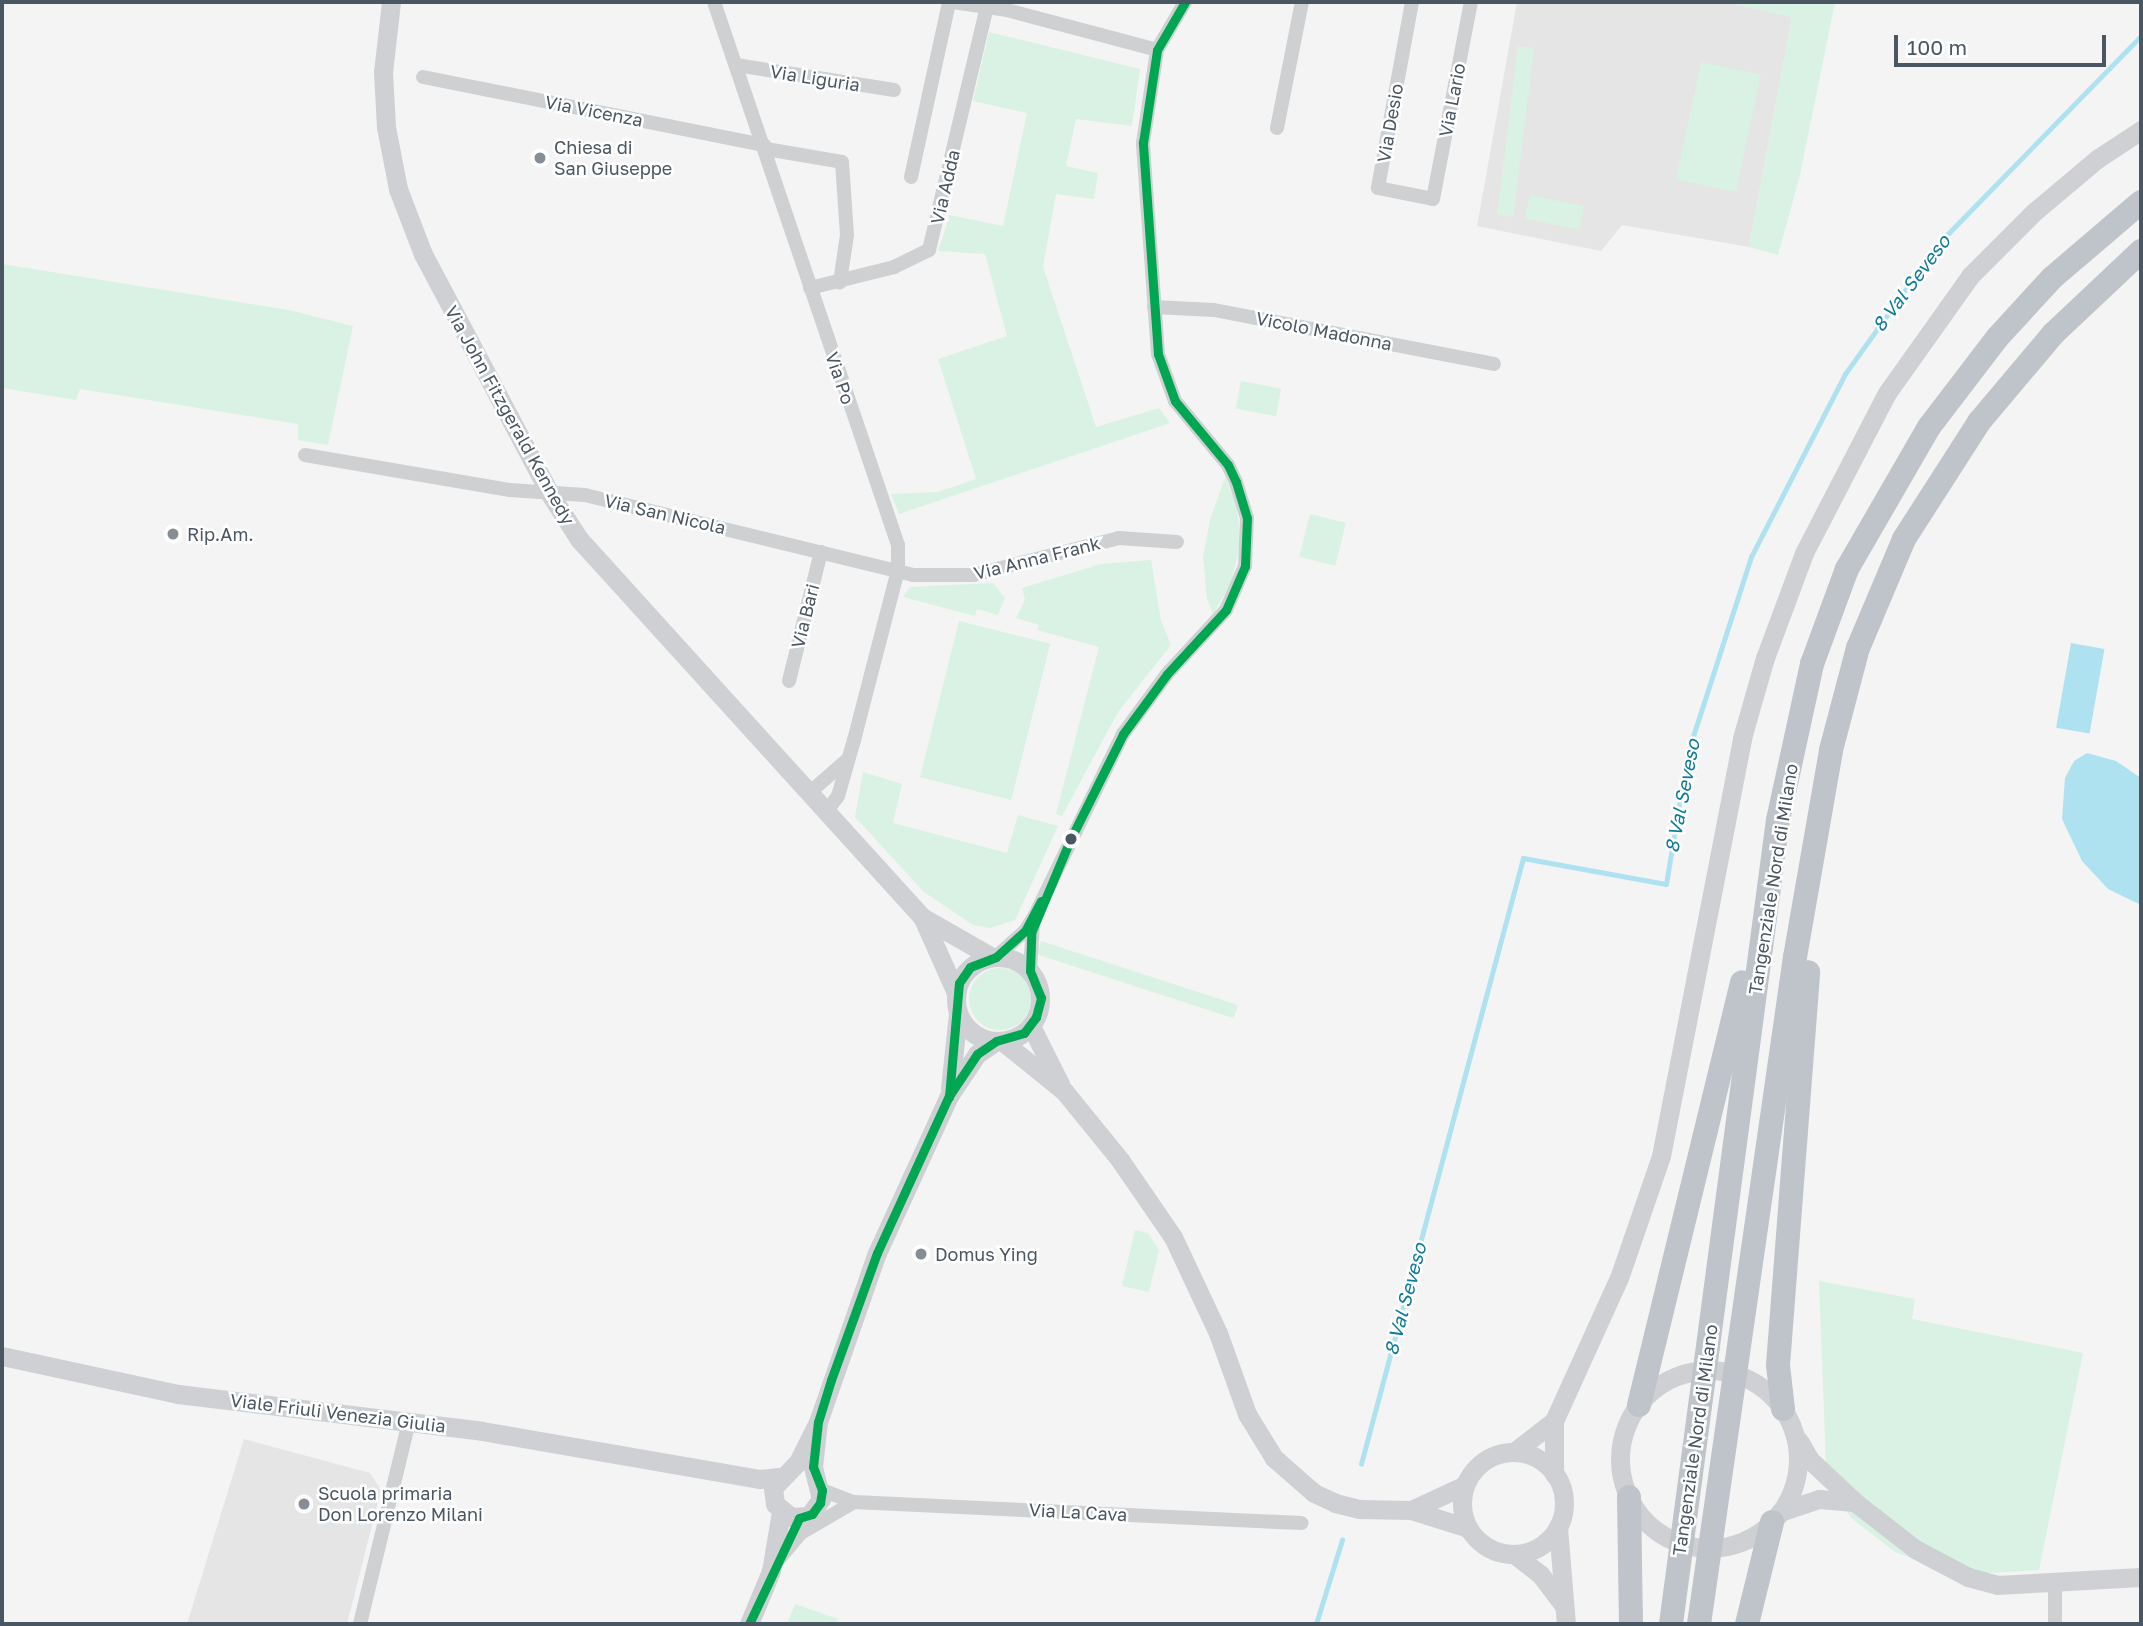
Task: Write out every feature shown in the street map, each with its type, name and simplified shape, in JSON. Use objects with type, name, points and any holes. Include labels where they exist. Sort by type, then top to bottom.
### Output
[{"type":"highway","name":"Tangenziale Nord di Milano","points":[[1671,1624],[1778,820],[1812,664],[1847,569],[1881,502],[1929,427],[1997,338],[2052,278],[2141,202]]},
{"type":"highway","name":"Tangenziale Nord di Milano","points":[[1699,1624],[1736,1354],[1831,750],[1858,648],[1917,514],[1979,422],[2020,372],[2081,306],[2141,251]]},
{"type":"highway","points":[[1639,1405],[1778,820]]},
{"type":"highway","points":[[1783,1409],[1778,1365],[1819,824]]},
{"type":"highway","points":[[1629,1497],[1631,1624]]},
{"type":"highway","points":[[1747,1624],[1776,1517]]},
{"type":"street","name":"Via John Fitzgerald Kennedy","points":[[391,2],[383,72],[386,127],[398,189],[423,254],[550,494],[579,539],[922,917],[994,957]]},
{"type":"street","name":"Via Po","points":[[714,2],[898,545],[898,570],[838,796],[825,813]]},
{"type":"street","points":[[911,177],[951,2],[987,4],[1157,50]]},
{"type":"street","points":[[949,1096],[958,1013],[956,993],[970,967],[994,957],[1025,931],[1123,734],[1167,674],[1226,610],[1245,566],[1247,526],[1240,492],[1228,465],[1167,385],[1154,307],[1143,143],[1157,50],[1185,2]]},
{"type":"street","points":[[1277,128],[1302,2]]},
{"type":"street","name":"Via Desio","points":[[1412,2],[1378,188],[1433,199]]},
{"type":"street","name":"Via Lario","points":[[1433,199],[1471,2]]},
{"type":"street","name":"Via Adda","points":[[810,288],[894,267],[929,250],[987,4]]},
{"type":"street","name":"Via Liguria","points":[[736,65],[894,90]]},
{"type":"street","name":"Via Vicenza","points":[[423,77],[842,162],[847,235],[839,282]]},
{"type":"street","points":[[1565,1615],[1558,1527],[1563,1500],[1555,1474],[1554,1421],[1619,1278],[1661,1156],[1742,738],[1785,601],[1826,503],[1887,393],[1971,275],[2034,212],[2097,159],[2141,130]]},
{"type":"street","name":"Vicolo Madonna","points":[[1154,307],[1214,310],[1494,365]]},
{"type":"street","name":"Via San Nicola","points":[[305,454],[550,494],[585,495],[898,570]]},
{"type":"street","name":"Via Anna Frank","points":[[898,570],[913,575],[973,575],[1119,538],[1177,541]]},
{"type":"street","name":"Via Bari","points":[[789,681],[821,552]]},
{"type":"street","points":[[808,794],[848,759]]},
{"type":"street","points":[[749,1624],[775,1565],[785,1511],[773,1488],[815,1428],[877,1253],[949,1096],[977,1054],[1031,1026],[1041,999],[1030,971],[1029,945],[1035,915]]},
{"type":"street","name":"Via John Fitzgerald Kennedy","points":[[922,917],[956,993]]},
{"type":"street","points":[[994,957],[1014,960],[1030,971]]},
{"type":"street","points":[[958,1013],[978,1036],[999,1041],[1063,1091],[1121,1160],[1173,1237],[1218,1334],[1247,1414],[1274,1458],[1314,1493],[1335,1503],[1359,1509],[1411,1510],[1468,1528]]},
{"type":"street","points":[[1031,1026],[1063,1091]]},
{"type":"street","name":"Viale Friuli Venezia Giulia","points":[[2,1356],[178,1394],[409,1421],[731,1474],[785,1473],[819,1490]]},
{"type":"street","points":[[1856,1503],[1832,1498],[1776,1517],[1733,1544],[1687,1545],[1660,1532],[1629,1497],[1621,1451],[1639,1405],[1678,1376],[1717,1371],[1754,1382],[1783,1409],[1810,1460],[1856,1503],[1915,1549],[1968,1577],[1997,1585],[2141,1577]]},
{"type":"street","points":[[360,1624],[409,1421]]},
{"type":"street","points":[[1554,1421],[1514,1452],[1484,1461],[1465,1485],[1461,1502],[1468,1528],[1487,1548],[1514,1554],[1546,1580],[1565,1615]]},
{"type":"street","points":[[731,1474],[767,1468],[815,1428]]},
{"type":"street","points":[[785,1511],[812,1514],[819,1490],[815,1428]]},
{"type":"street","points":[[1776,1517],[1797,1475],[1794,1434]]},
{"type":"street","points":[[1514,1452],[1541,1461],[1555,1474]]},
{"type":"street","name":"Viale Friuli Venezia Giulia","points":[[674,1466],[758,1491],[785,1511]]},
{"type":"street","points":[[1411,1510],[1465,1485]]},
{"type":"street","name":"Via La Cava","points":[[819,1490],[854,1502],[1302,1524]]},
{"type":"street","points":[[775,1565],[801,1533],[854,1502]]},
{"type":"street","points":[[1514,1554],[1540,1547],[1558,1527]]},
{"type":"street","points":[[2055,1583],[2055,1624]]},
{"type":"shaded area","points":[[1517,2],[1724,2],[1792,17],[1749,247],[1622,225],[1601,251],[1477,226]]},
{"type":"shaded area","points":[[244,1439],[370,1473],[381,1490],[347,1624],[187,1624]]},
{"type":"green space","points":[[1724,2],[1835,2],[1800,175],[1778,255],[1749,247],[1792,17]]},
{"type":"green space","points":[[989,32],[1140,69],[1132,126],[1076,119],[1066,166],[1098,173],[1094,199],[1056,194],[1043,267],[1096,427],[1159,408],[1170,423],[899,514],[891,494],[938,492],[976,479],[938,359],[1007,336],[985,254],[938,251],[950,215],[1003,226],[1027,113],[973,101]]},
{"type":"green space","points":[[1518,46],[1534,48],[1513,217],[1497,215]]},
{"type":"green space","points":[[1701,62],[1761,75],[1736,192],[1676,179]]},
{"type":"green space","points":[[1530,195],[1584,206],[1579,230],[1525,218]]},
{"type":"green space","points":[[2,264],[289,310],[353,326],[328,445],[298,440],[298,424],[80,389],[76,400],[2,388]]},
{"type":"green space","points":[[1241,381],[1281,389],[1276,416],[1236,408]]},
{"type":"green space","points":[[1225,477],[1237,505],[1240,545],[1231,583],[1213,614],[1207,599],[1203,557],[1210,520]]},
{"type":"green space","points":[[1310,514],[1346,523],[1335,566],[1299,557]]},
{"type":"green space","points":[[1151,560],[1161,621],[1171,645],[1118,712],[1062,816],[1056,814],[1099,647],[1037,630],[1039,625],[1016,618],[1025,600],[1022,588],[1101,564]]},
{"type":"green space","points":[[993,583],[1005,598],[998,615],[977,609],[975,616],[903,597],[910,587]]},
{"type":"green space","points":[[959,621],[1050,644],[1011,800],[920,777]]},
{"type":"green space","points":[[863,772],[902,784],[893,823],[1007,853],[1018,815],[1058,826],[1015,920],[990,928],[973,925],[924,892],[855,817]]},
{"type":"green space","points":[[1041,941],[1238,1005],[1234,1018],[1037,954]]},
{"type":"green space","points":[[994,968],[1006,968],[1022,977],[1029,987],[1029,1011],[1022,1021],[1006,1030],[994,1030],[983,1025],[974,1016],[969,1005],[969,993],[974,982],[983,973]]},
{"type":"green space","points":[[1135,1230],[1148,1233],[1159,1250],[1149,1292],[1122,1286]]},
{"type":"green space","points":[[1819,1281],[1915,1299],[1912,1319],[2083,1353],[2039,1570],[1974,1574],[1943,1569],[1895,1552],[1851,1518],[1834,1494],[1826,1466]]},
{"type":"green space","points":[[795,1604],[838,1619],[836,1624],[787,1624]]},
{"type":"water","points":[[2071,643],[2104,649],[2090,734],[2056,728]]},
{"type":"water","points":[[2087,753],[2116,761],[2141,778],[2141,905],[2108,889],[2082,861],[2062,819],[2065,778],[2074,761]]},
{"type":"waterway","name":"8 Val Seveso","points":[[1361,1464],[1523,858],[1666,884],[1688,752],[1751,557],[1845,374],[1938,244],[2141,36]]},
{"type":"waterway","name":"8 Val Seveso","points":[[1316,1624],[1342,1540]]},
{"type":"transit line","points":[[749,1624],[799,1518],[812,1514],[820,1503],[822,1490],[813,1467],[818,1422],[831,1380],[877,1253],[949,1096],[977,1054],[996,1041],[1024,1033],[1036,1017],[1041,998],[1030,971],[1031,933],[1071,838],[1123,734],[1167,674],[1226,610],[1245,566],[1247,518],[1236,482],[1228,465],[1175,401],[1158,354],[1143,143],[1157,50],[1185,2]]},
{"type":"transit line","points":[[949,1097],[959,983],[970,967],[996,957],[1025,931],[1041,901]]},
{"type":"place","name":"Chiesa di San Giuseppe","points":[[540,158]]},
{"type":"place","name":"Rip.Am.","points":[[173,534]]},
{"type":"place","name":"Domus Ying","points":[[921,1254]]},
{"type":"place","name":"Scuola primaria Don Lorenzo Milani","points":[[304,1504]]}]
